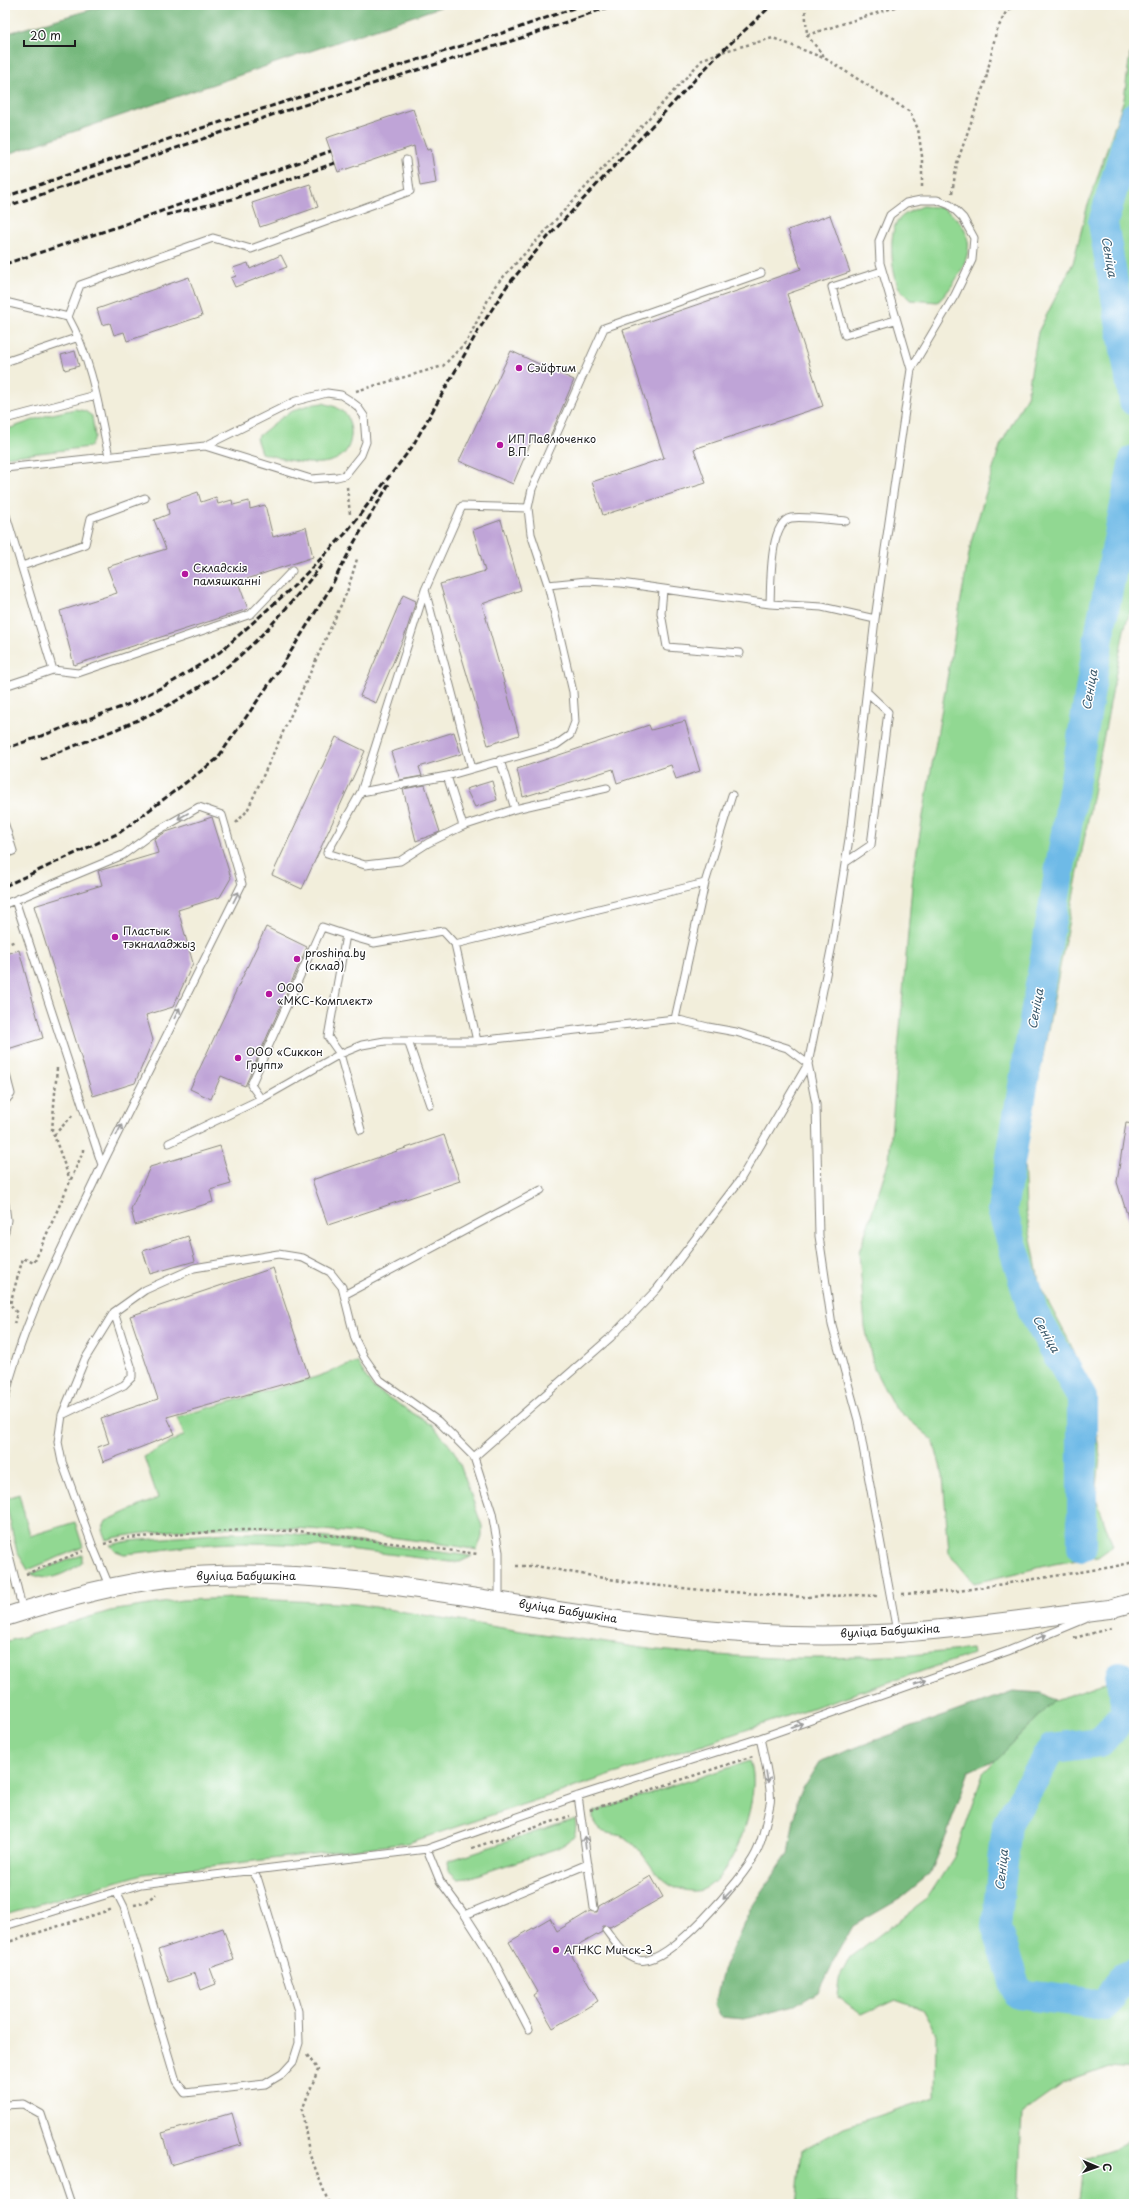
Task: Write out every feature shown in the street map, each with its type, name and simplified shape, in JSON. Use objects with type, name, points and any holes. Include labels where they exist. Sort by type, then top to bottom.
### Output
[{"type":"street","name":"вуліца Бабушкіна","points":[[5,1617],[111,1588],[167,1578],[277,1574],[411,1587],[674,1627],[801,1634],[897,1633],[1109,1608],[1134,1602]]},
{"type":"lane","points":[[68,317],[80,285],[213,238],[250,249],[410,190],[406,160]]},
{"type":"lane","points":[[474,1457],[611,1337],[657,1289],[740,1180],[808,1064],[833,940],[846,862],[875,618],[911,369],[955,296],[972,260],[974,238],[963,218],[950,205],[937,200],[921,200],[906,203],[890,215],[879,241],[882,271],[895,320],[911,369]]},
{"type":"lane","points":[[882,271],[832,287],[845,335],[895,320]]},
{"type":"lane","points":[[361,792],[447,776],[556,745],[570,735],[576,722],[573,692],[548,585],[531,534],[528,508],[532,489],[604,328],[761,273]]},
{"type":"lane","points":[[5,302],[68,317],[79,337],[90,366],[109,457]]},
{"type":"lane","points":[[5,362],[79,337]]},
{"type":"lane","points":[[5,468],[205,446],[296,401],[327,393],[341,395],[358,406],[364,416],[366,428],[366,442],[361,455],[345,474],[338,477],[311,479],[205,446]]},
{"type":"lane","points":[[5,419],[96,395]]},
{"type":"lane","points":[[22,566],[85,544],[91,518],[145,498]]},
{"type":"lane","points":[[528,508],[462,506],[425,590],[361,792],[328,853],[365,865],[400,861],[428,843],[462,826],[515,809],[606,788]]},
{"type":"lane","points":[[5,512],[53,670]]},
{"type":"lane","points":[[770,604],[774,543],[782,524],[790,518],[846,521]]},
{"type":"lane","points":[[5,686],[53,670],[78,673],[251,614],[292,571]]},
{"type":"lane","points":[[548,585],[588,581],[621,583],[770,604],[822,607],[875,618]]},
{"type":"lane","points":[[425,590],[472,769]]},
{"type":"lane","points":[[663,590],[661,613],[667,647],[740,653]]},
{"type":"lane","points":[[846,862],[871,846],[888,712],[867,692]]},
{"type":"lane","points":[[500,760],[515,809]]},
{"type":"lane","points":[[447,776],[462,826]]},
{"type":"lane","points":[[675,1019],[705,883],[732,795]]},
{"type":"lane","points":[[5,904],[123,855],[150,835],[199,807],[222,815],[242,884],[102,1165],[33,1314],[19,1348],[5,1398]]},
{"type":"lane","points":[[5,825],[14,851],[5,854]]},
{"type":"lane","points":[[455,944],[705,883]]},
{"type":"lane","points":[[15,900],[102,1165]]},
{"type":"lane","points":[[261,1099],[251,1084],[322,927],[374,943],[443,931],[455,944],[477,1042]]},
{"type":"lane","points":[[346,935],[328,1037],[340,1054],[361,1130]]},
{"type":"lane","points":[[169,1143],[261,1099],[340,1054],[362,1046],[385,1041],[477,1042],[675,1019],[708,1028],[736,1032],[787,1048],[808,1064],[816,1104],[819,1236],[832,1325],[858,1420],[897,1633]]},
{"type":"lane","points":[[408,1041],[430,1105]]},
{"type":"lane","points":[[5,1071],[12,1094],[5,1102]]},
{"type":"lane","points":[[344,1295],[540,1190]]},
{"type":"lane","points":[[5,1204],[7,1220],[5,1231]]},
{"type":"lane","points":[[111,1588],[92,1547],[62,1462],[58,1442],[62,1415],[85,1359],[114,1312],[145,1290],[194,1268],[278,1254],[303,1258],[330,1272],[342,1287],[355,1338],[364,1357],[380,1380],[438,1422],[474,1457],[492,1513],[498,1552],[499,1601]]},
{"type":"lane","points":[[62,1415],[124,1385],[132,1377],[132,1369],[114,1312]]},
{"type":"lane","points":[[5,1539],[23,1611]]},
{"type":"lane","points":[[5,1926],[117,1893],[142,1884],[427,1849],[578,1796],[760,1738],[1008,1651],[1109,1608]]},
{"type":"lane","points":[[606,1930],[623,1952],[639,1960],[652,1960],[691,1931],[732,1889],[756,1853],[771,1802],[760,1738]]},
{"type":"lane","points":[[578,1796],[594,1908]]},
{"type":"lane","points":[[427,1849],[440,1881],[466,1915],[490,1954],[529,2029]]},
{"type":"lane","points":[[466,1915],[588,1864]]},
{"type":"lane","points":[[117,1893],[124,1907],[176,2081],[185,2093],[265,2084],[282,2074],[293,2062],[299,2043],[298,2012],[258,1880],[252,1870]]},
{"type":"lane","points":[[5,2106],[23,2104],[40,2114],[71,2204]]},
{"type":"path","points":[[805,5],[807,35],[826,60]]},
{"type":"path","points":[[807,35],[902,5]]},
{"type":"path","points":[[950,205],[956,164],[986,79],[996,32],[1006,12],[1016,5]]},
{"type":"path","points":[[341,395],[443,366],[467,341],[495,286],[703,59],[721,52],[773,38],[826,60],[910,112],[918,129],[922,156],[921,200]]},
{"type":"path","points":[[345,474],[350,514]]},
{"type":"path","points":[[227,833],[247,811],[347,592],[357,559]]},
{"type":"path","points":[[5,945],[17,941],[22,944]]},
{"type":"path","points":[[62,1079],[57,1064],[52,1130],[71,1181]]},
{"type":"path","points":[[70,1108],[75,1123]]},
{"type":"path","points":[[13,1328],[17,1312],[10,1304],[23,1258],[34,1263],[83,1152],[81,1145]]},
{"type":"path","points":[[15,1578],[92,1547],[124,1538],[242,1530],[298,1531],[399,1542],[478,1554]]},
{"type":"path","points":[[516,1566],[536,1566],[632,1583],[805,1597],[889,1595],[958,1591],[1112,1567],[1134,1562]]},
{"type":"path","points":[[299,2043],[318,2070],[302,2110],[309,2152],[329,2204]]},
{"type":"green space","points":[[107,5],[446,5],[5,155],[5,34]]},
{"type":"green space","points":[[1134,50],[1134,599],[1124,630],[1024,1156],[1026,1211],[1040,1287],[1068,1339],[1089,1386],[1100,1456],[1096,1498],[1113,1546],[1098,1557],[1054,1564],[974,1583],[949,1553],[943,1476],[933,1440],[894,1407],[874,1369],[865,1326],[859,1253],[889,1160],[913,873],[971,542],[1000,446],[1027,396],[1038,332],[1073,263],[1087,208],[1124,99],[1130,54]]},
{"type":"green space","points":[[923,206],[937,207],[948,211],[959,221],[968,240],[967,255],[962,268],[947,292],[938,302],[910,300],[898,286],[894,272],[892,244],[894,228],[902,216]]},
{"type":"green space","points":[[323,403],[336,407],[347,415],[351,436],[347,449],[339,458],[328,462],[314,463],[300,462],[261,453],[256,438],[272,425],[286,414],[294,410]]},
{"type":"green space","points":[[75,409],[85,411],[92,416],[95,437],[90,447],[5,457],[5,430],[48,415]]},
{"type":"green space","points":[[357,1362],[372,1387],[433,1426],[450,1445],[457,1456],[482,1526],[482,1536],[477,1550],[364,1534],[313,1529],[262,1527],[211,1528],[145,1533],[106,1540],[102,1530],[106,1521],[158,1498],[144,1457],[184,1435],[177,1417],[316,1377]]},
{"type":"green space","points":[[19,1494],[30,1536],[75,1522],[83,1547],[28,1570],[17,1552],[5,1499]]},
{"type":"green space","points":[[226,1533],[287,1533],[472,1556],[460,1562],[450,1562],[373,1552],[270,1543],[199,1545],[124,1554],[116,1551],[110,1545],[129,1541]]},
{"type":"green space","points":[[82,1555],[82,1562],[60,1575],[50,1578],[42,1578],[30,1574]]},
{"type":"green space","points":[[235,1598],[356,1604],[521,1631],[657,1650],[715,1655],[775,1658],[829,1658],[911,1655],[972,1649],[973,1654],[408,1843],[143,1874],[5,1914],[5,1642],[110,1611],[182,1600]]},
{"type":"green space","points":[[1109,1681],[1134,1691],[1134,2069],[1109,2067],[1064,2083],[1022,2113],[1018,2204],[796,2204],[802,2150],[844,2127],[935,2097],[936,2034],[922,2009],[895,2000],[862,2015],[837,1996],[839,1979],[850,1957],[926,1900],[954,1857],[983,1773],[1055,1700]]},
{"type":"green space","points":[[1013,1691],[1042,1693],[1055,1700],[996,1760],[969,1771],[947,1834],[930,1874],[898,1900],[853,1926],[818,1992],[795,2006],[744,2019],[721,2017],[715,2004],[723,1970],[753,1905],[788,1854],[798,1796],[819,1762]]},
{"type":"green space","points":[[750,1761],[753,1775],[753,1792],[743,1832],[725,1869],[714,1882],[702,1890],[688,1891],[672,1886],[658,1875],[636,1846],[629,1840],[605,1832],[596,1827],[593,1812]]},
{"type":"green space","points":[[575,1819],[575,1834],[570,1840],[558,1848],[468,1878],[458,1879],[449,1871],[448,1861]]},
{"type":"green space","points":[[1134,2136],[1134,2204],[1083,2204],[1079,2198],[1084,2159],[1116,2149]]},
{"type":"building","points":[[413,109],[427,150],[431,149],[436,183],[420,186],[414,146],[338,172],[326,138]]},
{"type":"building","points":[[310,184],[318,207],[260,227],[252,203]]},
{"type":"building","points":[[830,215],[850,272],[787,294],[823,406],[694,449],[706,483],[603,515],[592,482],[664,458],[623,330],[801,269],[788,230]]},
{"type":"building","points":[[281,255],[287,267],[235,287],[231,278],[236,276],[233,268],[248,263],[250,269]]},
{"type":"building","points":[[189,277],[202,316],[127,341],[124,332],[114,335],[110,323],[102,325],[97,309]]},
{"type":"building","points":[[75,351],[79,366],[65,370],[61,355]]},
{"type":"building","points":[[511,351],[574,380],[548,441],[534,435],[513,484],[459,461]]},
{"type":"building","name":"Складскія памяшканні","points":[[198,492],[201,502],[216,497],[218,504],[232,500],[233,505],[249,501],[250,509],[265,505],[273,537],[306,527],[313,557],[238,582],[248,609],[74,665],[60,611],[117,593],[107,567],[166,549],[154,520],[169,514],[167,503]]},
{"type":"building","points":[[501,520],[521,590],[482,604],[519,735],[488,745],[440,584],[485,571],[473,530]]},
{"type":"building","points":[[403,595],[416,601],[406,632],[376,703],[360,696]]},
{"type":"building","points":[[685,721],[700,771],[676,779],[671,765],[617,783],[613,769],[523,797],[517,769],[649,725],[651,730]]},
{"type":"building","points":[[454,732],[461,754],[419,767],[422,776],[400,780],[391,752]]},
{"type":"building","points":[[336,737],[365,751],[302,889],[272,875]]},
{"type":"building","points":[[492,781],[497,800],[475,807],[466,789]]},
{"type":"building","points":[[425,785],[440,832],[416,841],[403,789]]},
{"type":"building","name":"Пластык тэкналаджыз","points":[[212,817],[231,878],[220,897],[178,910],[193,963],[173,1007],[146,1015],[153,1040],[135,1083],[93,1096],[34,906],[102,885],[98,871],[158,853],[154,839],[166,832]]},
{"type":"building","points":[[266,927],[307,947],[245,1086],[221,1076],[211,1099],[190,1089]]},
{"type":"building","points":[[19,950],[43,1038],[8,1049],[5,1038],[5,954]]},
{"type":"building","points":[[1126,1123],[1134,1124],[1134,1226],[1131,1227],[1117,1182]]},
{"type":"building","points":[[444,1135],[460,1181],[328,1225],[312,1180]]},
{"type":"building","points":[[220,1146],[231,1184],[210,1190],[213,1202],[135,1225],[131,1209],[150,1167]]},
{"type":"building","points":[[188,1236],[195,1261],[150,1274],[143,1251]]},
{"type":"building","points":[[273,1268],[309,1377],[167,1417],[175,1434],[103,1462],[98,1447],[109,1443],[101,1418],[158,1399],[130,1316]]},
{"type":"building","points":[[651,1876],[663,1897],[610,1927],[603,1926],[602,1932],[569,1951],[598,2001],[553,2028],[534,1995],[538,1992],[509,1942],[550,1918],[557,1931],[590,1911],[597,1912],[599,1906]]},
{"type":"building","points":[[223,1928],[234,1960],[210,1968],[216,1984],[201,1990],[195,1973],[169,1982],[158,1950]]},
{"type":"building","points":[[232,2113],[241,2145],[171,2165],[162,2133]]},
{"type":"waterway","name":"Сеніца","points":[[1134,117],[1103,223],[1134,401]]},
{"type":"waterway","name":"Сеніца","points":[[1082,1547],[1082,1397],[1033,1312],[1002,1210],[1102,620],[1134,460]]},
{"type":"waterway","name":"Сеніца","points":[[1120,1676],[1127,1713],[1101,1742],[1052,1748],[1007,1825],[996,1926],[1018,1994],[1105,2005],[1123,1977],[1134,1973]]},
{"type":"railway","points":[[5,197],[183,134],[515,29],[582,5]]},
{"type":"railway","points":[[5,207],[275,114],[521,38],[614,5]]},
{"type":"railway","points":[[5,749],[127,705],[174,681],[220,652],[294,586],[345,534],[412,447],[478,331],[507,286],[548,237],[718,55],[772,5]]},
{"type":"railway","points":[[5,264],[114,228],[331,151]]},
{"type":"railway","points":[[166,215],[233,199],[335,163]]},
{"type":"railway","points":[[5,886],[119,833],[217,759],[283,664],[328,592],[355,541],[389,484]]},
{"type":"railway","points":[[41,759],[120,728],[159,710],[178,700],[215,676],[265,631],[296,597],[324,562]]},
{"type":"place","name":"Сэйфтим","points":[[519,368]]},
{"type":"place","name":"ИП Павлюченко В.П.","points":[[500,445]]},
{"type":"place","name":"Складскія памяшканні","points":[[185,574]]},
{"type":"place","name":"Пластык тэкналаджыз","points":[[115,937]]},
{"type":"place","name":"рroshina.by (склад)","points":[[297,959]]},
{"type":"place","name":"ООО «МКС-Комплект»","points":[[269,994]]},
{"type":"place","name":"ООО «Сиккон Групп»","points":[[238,1058]]},
{"type":"place","name":"АГНКС Минск-3","points":[[556,1950]]}]
